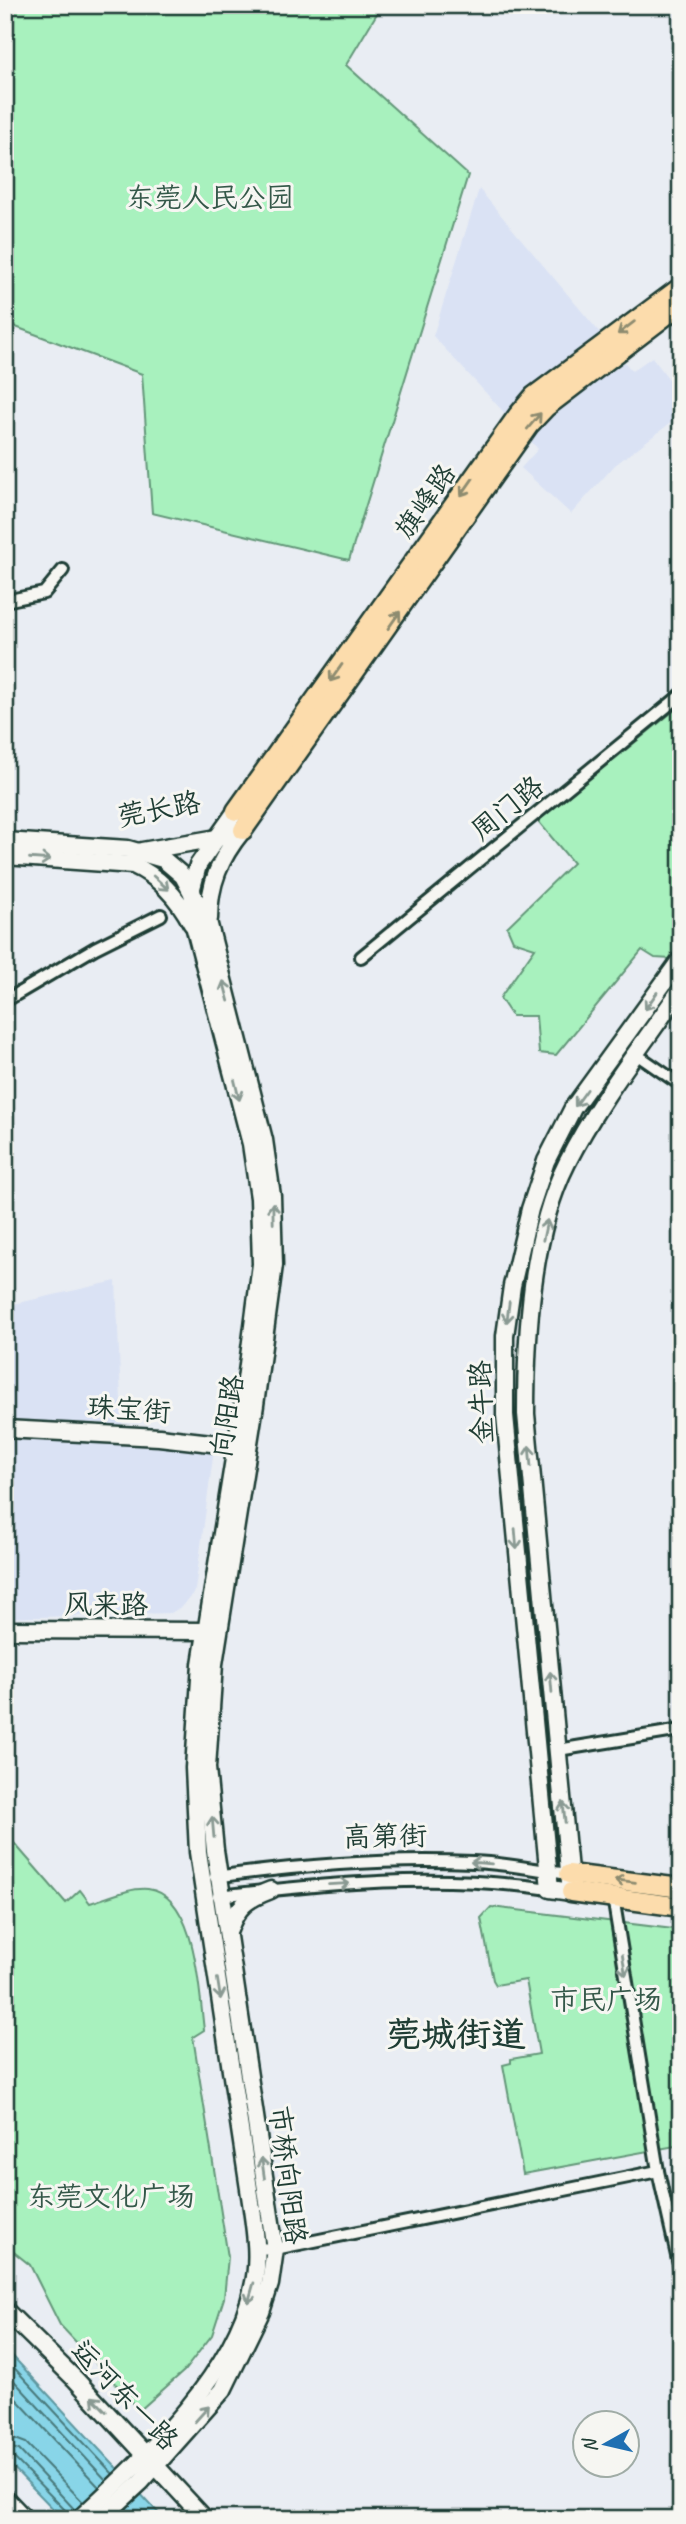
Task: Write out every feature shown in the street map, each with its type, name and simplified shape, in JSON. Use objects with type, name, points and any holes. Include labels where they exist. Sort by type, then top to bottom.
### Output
[{"type":"main road","name":"旗峰路","points":[[263,791],[518,415],[534,397],[681,287]]},
{"type":"main road","name":"旗峰路","points":[[263,791],[530,425],[546,407],[681,304]]},
{"type":"main road","name":"莞长路","points":[[97,847],[211,828],[224,823],[263,791]]},
{"type":"main road","points":[[202,927],[215,874],[226,850],[248,824],[263,791]]},
{"type":"main road","points":[[192,888],[198,865],[236,811]]},
{"type":"main road","points":[[5,856],[138,851],[215,838],[248,824]]},
{"type":"main road","points":[[5,841],[73,853],[146,871],[202,927]]},
{"type":"main road","points":[[73,853],[97,847],[138,851],[163,859],[183,876],[192,888],[202,927]]},
{"type":"main road","name":"向阳路","points":[[202,927],[264,1140],[272,1196],[274,1265],[206,1631],[194,1768],[202,1879],[225,1919]]},
{"type":"main road","name":"金牛路","points":[[550,1889],[505,1415],[505,1336],[512,1286],[530,1209],[546,1161],[573,1108],[681,958]]},
{"type":"main road","points":[[570,1883],[526,1413],[526,1336],[549,1211],[566,1165],[592,1118],[680,992]]},
{"type":"main road","name":"珠宝街","points":[[5,1429],[159,1437],[242,1446]]},
{"type":"main road","name":"向阳路","points":[[208,1922],[219,1877],[207,1768],[214,1664],[242,1446]]},
{"type":"main road","name":"风来路","points":[[5,1630],[206,1631]]},
{"type":"main road","points":[[570,1883],[681,1888]]},
{"type":"main road","points":[[570,1883],[613,1898],[681,1907]]},
{"type":"main road","name":"高第街","points":[[550,1889],[570,1883]]},
{"type":"main road","points":[[228,1936],[235,1911],[250,1898],[271,1890]]},
{"type":"main road","name":"市桥向阳路","points":[[151,2459],[223,2390],[261,2312],[270,2284],[275,2249],[225,1919]]},
{"type":"main road","name":"市桥向阳路","points":[[136,2476],[209,2381],[235,2334],[254,2284],[257,2248],[208,1922]]},
{"type":"main road","name":"运河东一路","points":[[5,2310],[151,2459],[205,2519]]},
{"type":"main road","points":[[79,2519],[136,2476]]},
{"type":"main road","points":[[101,2519],[136,2476]]},
{"type":"main road","points":[[5,2498],[24,2519]]},
{"type":"street","points":[[5,601],[44,593],[63,570]]},
{"type":"street","name":"周门路","points":[[361,957],[681,695]]},
{"type":"street","points":[[5,1001],[95,948],[161,915]]},
{"type":"street","points":[[636,1054],[681,1085]]},
{"type":"street","points":[[558,1750],[681,1730]]},
{"type":"street","name":"高第街","points":[[202,1879],[328,1864],[475,1862],[548,1871],[570,1883]]},
{"type":"street","name":"高第街","points":[[213,1897],[271,1890],[433,1880],[476,1880],[550,1889]]},
{"type":"street","points":[[613,1898],[658,2171],[681,2274]]},
{"type":"street","points":[[257,2248],[275,2249],[658,2171]]},
{"type":"shaded area","points":[[479,189],[632,371],[652,357],[681,395],[681,415],[615,465],[571,514],[521,468],[538,449],[433,336]]},
{"type":"shaded area","points":[[116,1281],[122,1425],[216,1435],[195,1590],[184,1605],[171,1613],[5,1618],[5,1306]]},
{"type":"green space","name":"东莞人民公园","points":[[5,5],[382,5],[346,65],[468,175],[349,560],[152,513],[142,374],[5,323]]},
{"type":"green space","points":[[681,705],[681,945],[671,959],[655,958],[642,950],[556,1055],[539,1053],[536,1016],[512,1016],[500,998],[535,948],[513,941],[507,927],[573,863],[538,821]]},
{"type":"green space","name":"东莞文化广场","points":[[8,1836],[66,1903],[80,1890],[90,1903],[141,1889],[164,1895],[177,1908],[186,1926],[192,1948],[204,2030],[193,2037],[228,2257],[224,2298],[212,2335],[184,2371],[140,2410],[60,2325],[30,2265],[5,2245]]},
{"type":"green space","name":"市民广场","points":[[491,1907],[681,1930],[681,2145],[523,2174],[503,2065],[511,2063],[511,2059],[539,2054],[526,1980],[496,1985],[493,1980],[481,1918]]},
{"type":"water","points":[[5,2348],[164,2519],[63,2519],[5,2459]]},
{"type":"district","name":"莞城街道","points":[[456,2034]]}]
